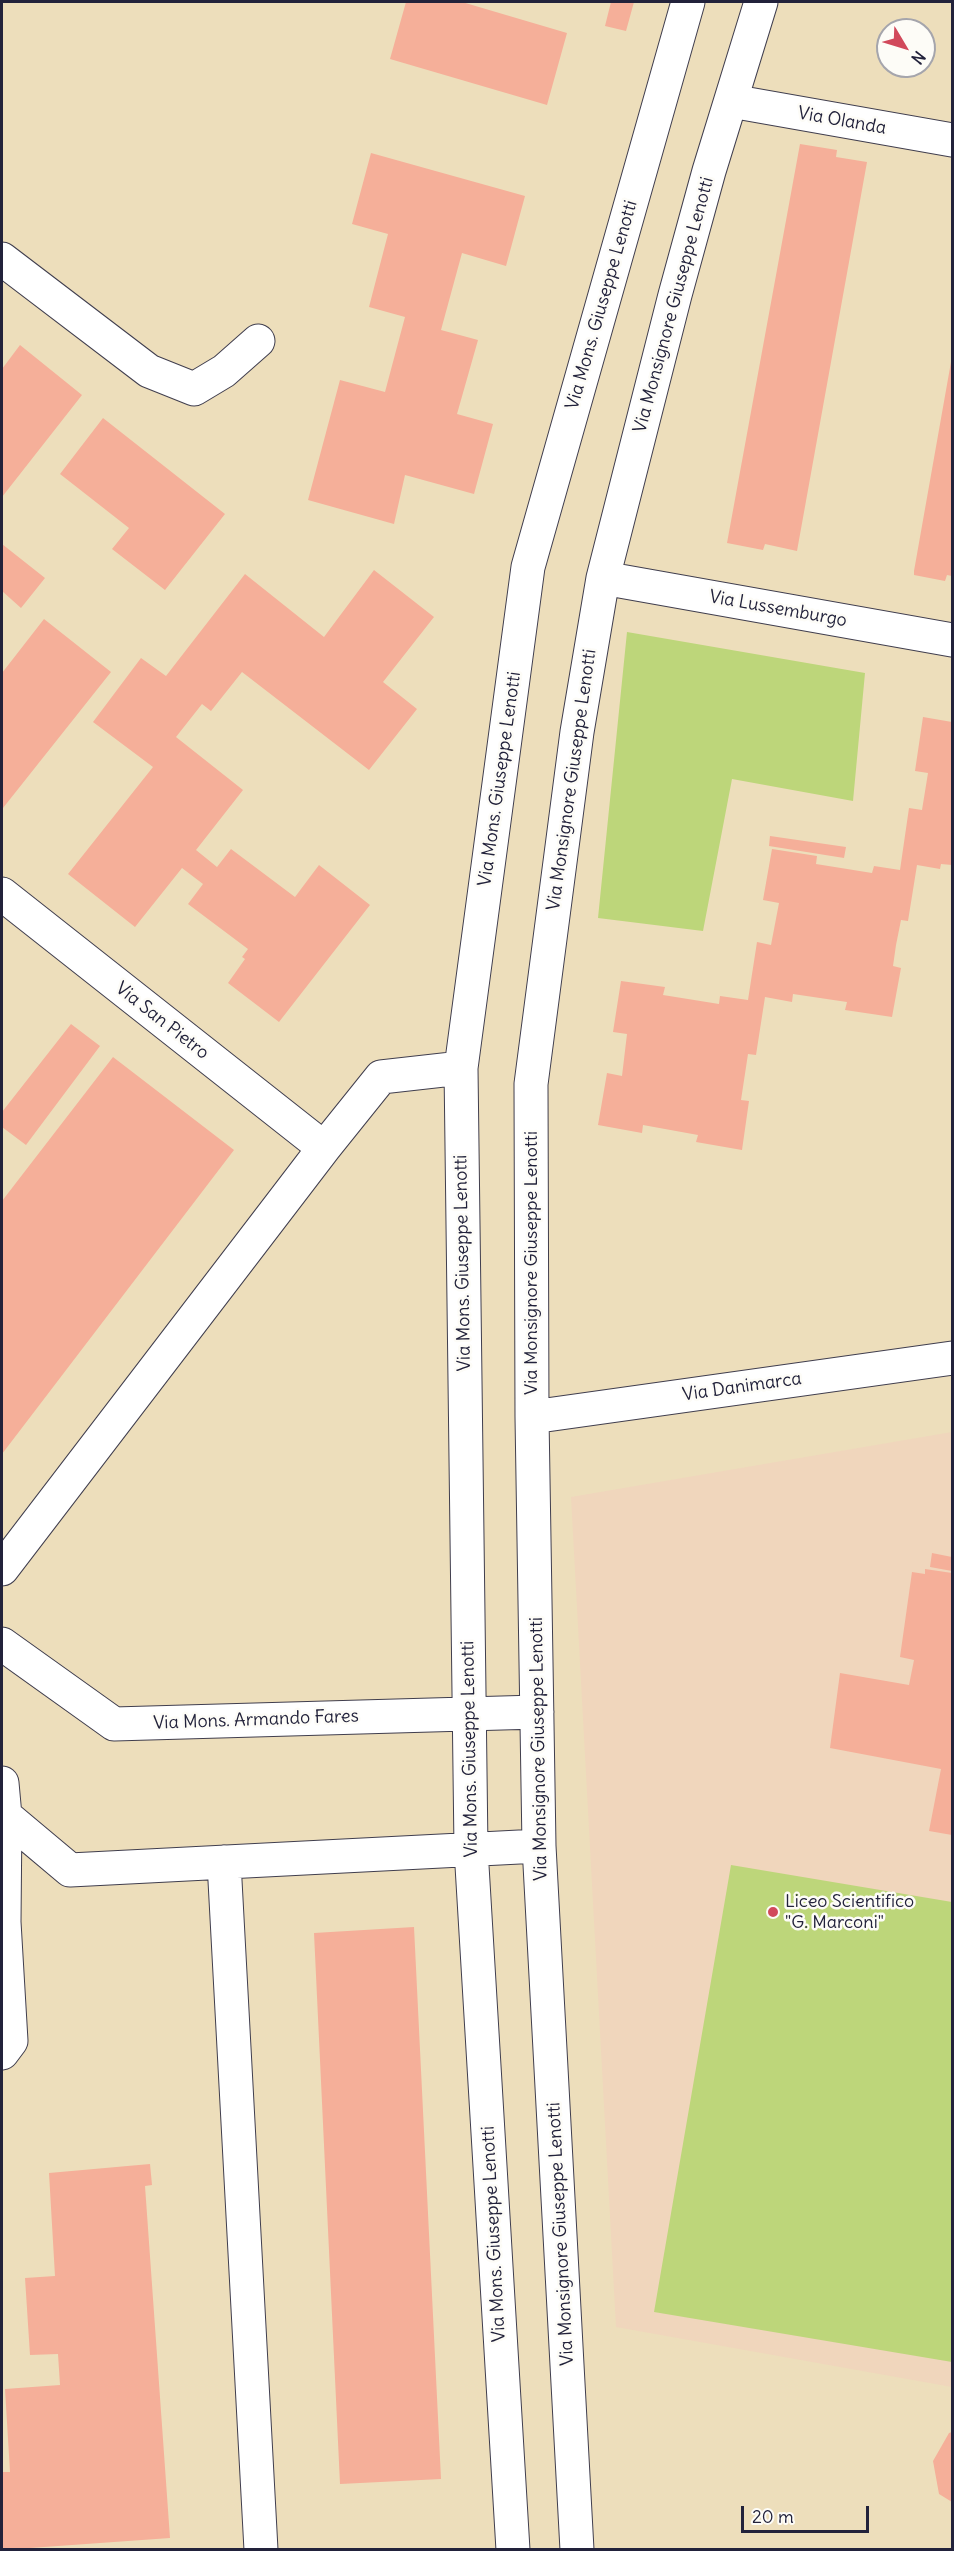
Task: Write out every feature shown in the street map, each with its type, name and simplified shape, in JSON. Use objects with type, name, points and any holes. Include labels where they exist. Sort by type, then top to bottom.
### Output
[{"type":"street","name":"Via Mons. Giuseppe Lenotti","points":[[513,2550],[471,1849],[461,1068],[528,567],[688,2]]},
{"type":"street","name":"Via Monsignore Giuseppe Lenotti","points":[[577,2550],[539,1846],[532,1417],[531,1084],[577,732],[603,579],[675,295],[761,2]]},
{"type":"street","name":"Via Olanda","points":[[731,101],[952,140]]},
{"type":"street","points":[[2,259],[149,371],[194,389],[224,371],[258,341]]},
{"type":"street","name":"Via Lussemburgo","points":[[603,579],[952,640]]},
{"type":"street","name":"Via San Pietro","points":[[2,894],[324,1148]]},
{"type":"street","points":[[2,1569],[324,1148],[381,1077],[461,1068]]},
{"type":"street","name":"Via Danimarca","points":[[532,1417],[952,1358]]},
{"type":"street","name":"Via Mons. Armando Fares","points":[[2,1644],[114,1724],[537,1712]]},
{"type":"street","points":[[2,1783],[4,1922],[11,2041],[2,2053]]},
{"type":"street","points":[[3,1815],[70,1870],[539,1846]]},
{"type":"street","points":[[224,1862],[261,2550]]},
{"type":"shaded area","name":"Liceo Scientifico \"G. Marconi\"","points":[[952,1432],[952,2387],[616,2327],[571,1497]]},
{"type":"green space","points":[[627,632],[865,673],[853,801],[732,779],[703,931],[598,918]]},
{"type":"green space","points":[[731,1865],[952,1902],[952,2362],[654,2312]]},
{"type":"building","points":[[406,2],[462,2],[567,33],[547,105],[390,59]]},
{"type":"building","points":[[611,2],[634,2],[626,31],[605,26]]},
{"type":"building","points":[[800,144],[837,150],[836,157],[867,162],[797,551],[765,544],[763,550],[727,543]]},
{"type":"building","points":[[371,153],[525,196],[506,266],[462,253],[441,330],[478,340],[457,414],[493,424],[474,494],[405,475],[394,524],[308,500],[340,380],[385,392],[405,317],[369,307],[388,234],[352,224]]},
{"type":"building","points":[[20,345],[82,395],[2,497],[2,369]]},
{"type":"building","points":[[951,362],[952,576],[947,575],[945,581],[914,575],[914,571]]},
{"type":"building","points":[[103,418],[225,514],[165,590],[112,549],[129,528],[60,474]]},
{"type":"building","points":[[2,544],[45,578],[21,608],[2,591]]},
{"type":"building","points":[[374,570],[434,617],[383,682],[417,709],[369,770],[242,672],[211,711],[202,704],[176,737],[243,790],[196,850],[217,867],[231,849],[295,897],[319,865],[370,905],[279,1022],[228,983],[245,959],[242,957],[248,949],[188,904],[203,884],[182,868],[135,927],[68,874],[153,767],[93,722],[141,658],[166,676],[245,574],[324,637]]},
{"type":"building","points":[[44,619],[111,672],[3,808],[2,673]]},
{"type":"building","points":[[923,717],[952,722],[952,865],[941,864],[940,869],[917,865],[908,921],[901,920],[896,945],[893,966],[901,968],[892,1017],[845,1010],[847,1002],[793,994],[792,1002],[765,997],[756,1055],[748,1054],[741,1100],[749,1101],[742,1150],[696,1142],[698,1135],[643,1125],[642,1133],[598,1125],[607,1073],[622,1076],[627,1034],[613,1032],[621,981],[665,987],[663,995],[719,1004],[720,996],[748,1000],[757,942],[771,945],[779,903],[763,900],[772,849],[817,856],[816,864],[872,873],[874,866],[900,870],[909,808],[922,810],[928,773],[915,771]]},
{"type":"building","points":[[770,836],[846,847],[844,858],[769,846]]},
{"type":"building","points":[[71,1024],[100,1046],[26,1145],[2,1127],[2,1112]]},
{"type":"building","points":[[113,1057],[234,1150],[2,1454],[2,1201]]},
{"type":"building","points":[[932,1553],[952,1557],[952,1571],[930,1567]]},
{"type":"building","points":[[925,1569],[952,1573],[952,1835],[929,1831],[941,1769],[830,1748],[840,1673],[909,1685],[914,1660],[900,1657],[912,1572],[925,1574]]},
{"type":"building","points":[[414,1927],[441,2479],[340,2484],[314,1933]]},
{"type":"building","points":[[150,2164],[152,2185],[145,2186],[170,2538],[2,2550],[2,2472],[10,2472],[5,2389],[60,2385],[58,2354],[30,2355],[25,2278],[55,2276],[49,2173]]},
{"type":"building","points":[[952,2432],[952,2502],[939,2494],[933,2461],[949,2433]]},
{"type":"place","name":"Liceo Scientifico \"G. Marconi\"","points":[[773,1912]]}]
